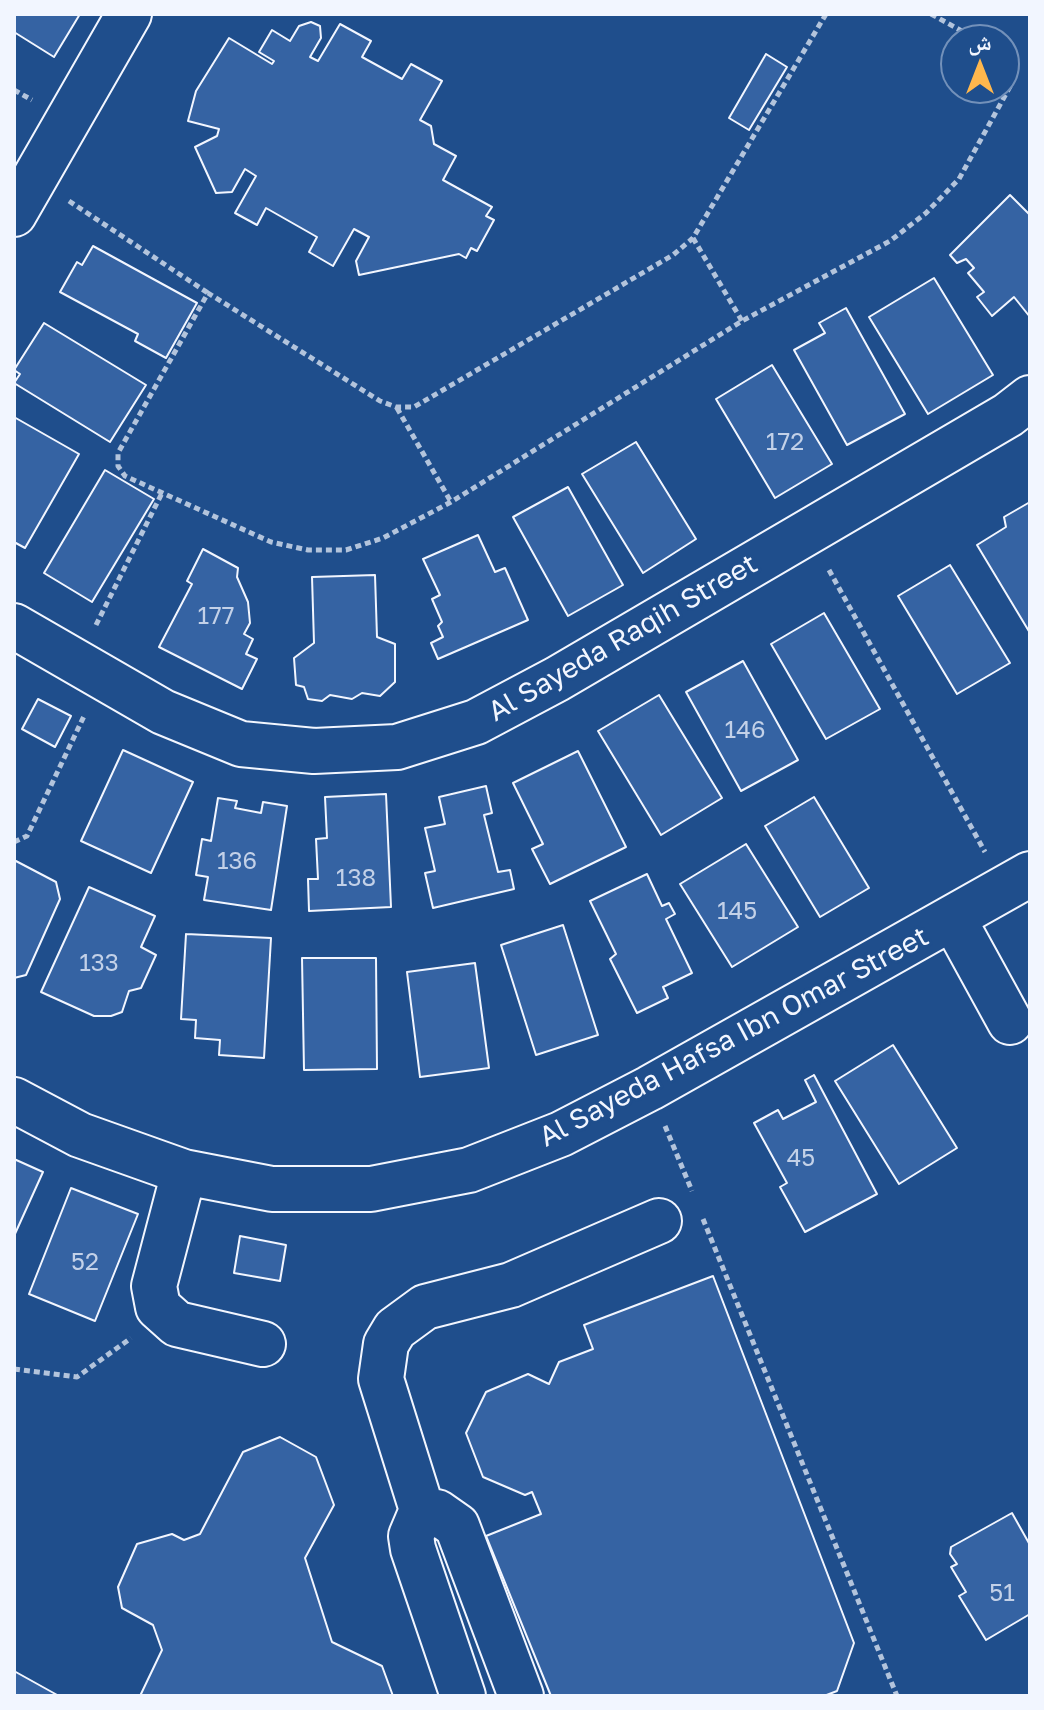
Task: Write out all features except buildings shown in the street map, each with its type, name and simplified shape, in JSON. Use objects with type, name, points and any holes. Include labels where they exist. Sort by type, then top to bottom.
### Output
[{"type":"street","points":[[24,196],[129,14]]},
{"type":"street","name":"Al Sayeda Raqih Street","points":[[14,626],[163,712],[241,744],[314,751],[397,747],[476,722],[557,679],[1008,415],[1030,398]]},
{"type":"street","name":"Al Sayeda Hafsa Ibn Omar Street","points":[[14,1100],[80,1135],[184,1172],[272,1189],[371,1189],[469,1170],[561,1134],[650,1088],[954,920],[1017,881]]},
{"type":"street","points":[[954,920],[1010,1022]]},
{"type":"street","points":[[184,1172],[154,1286],[162,1313],[177,1324],[263,1344]]},
{"type":"street","points":[[463,1696],[413,1549],[411,1536],[422,1510],[381,1379],[386,1344],[395,1329],[425,1307],[511,1285],[679,1214]]},
{"type":"street","points":[[422,1510],[437,1512],[457,1526],[521,1696]]},
{"type":"path","points":[[24,196],[208,293],[380,401],[396,407],[414,407],[431,400],[673,255],[693,238],[826,14]]},
{"type":"path","points":[[931,14],[949,24]]},
{"type":"path","points":[[208,293],[118,453],[118,466],[125,476],[271,542],[308,550],[346,550],[383,538],[451,502],[742,321],[890,241],[926,213],[959,179],[1000,104]]},
{"type":"path","points":[[693,238],[742,321]]},
{"type":"path","points":[[396,407],[451,502]]},
{"type":"path","points":[[14,842],[27,836],[162,493]]},
{"type":"path","points":[[808,531],[1017,881]]},
{"type":"path","points":[[650,1088],[692,1192]]},
{"type":"path","points":[[679,1214],[897,1696]]},
{"type":"path","points":[[14,1369],[77,1377],[90,1371],[162,1313]]}]
